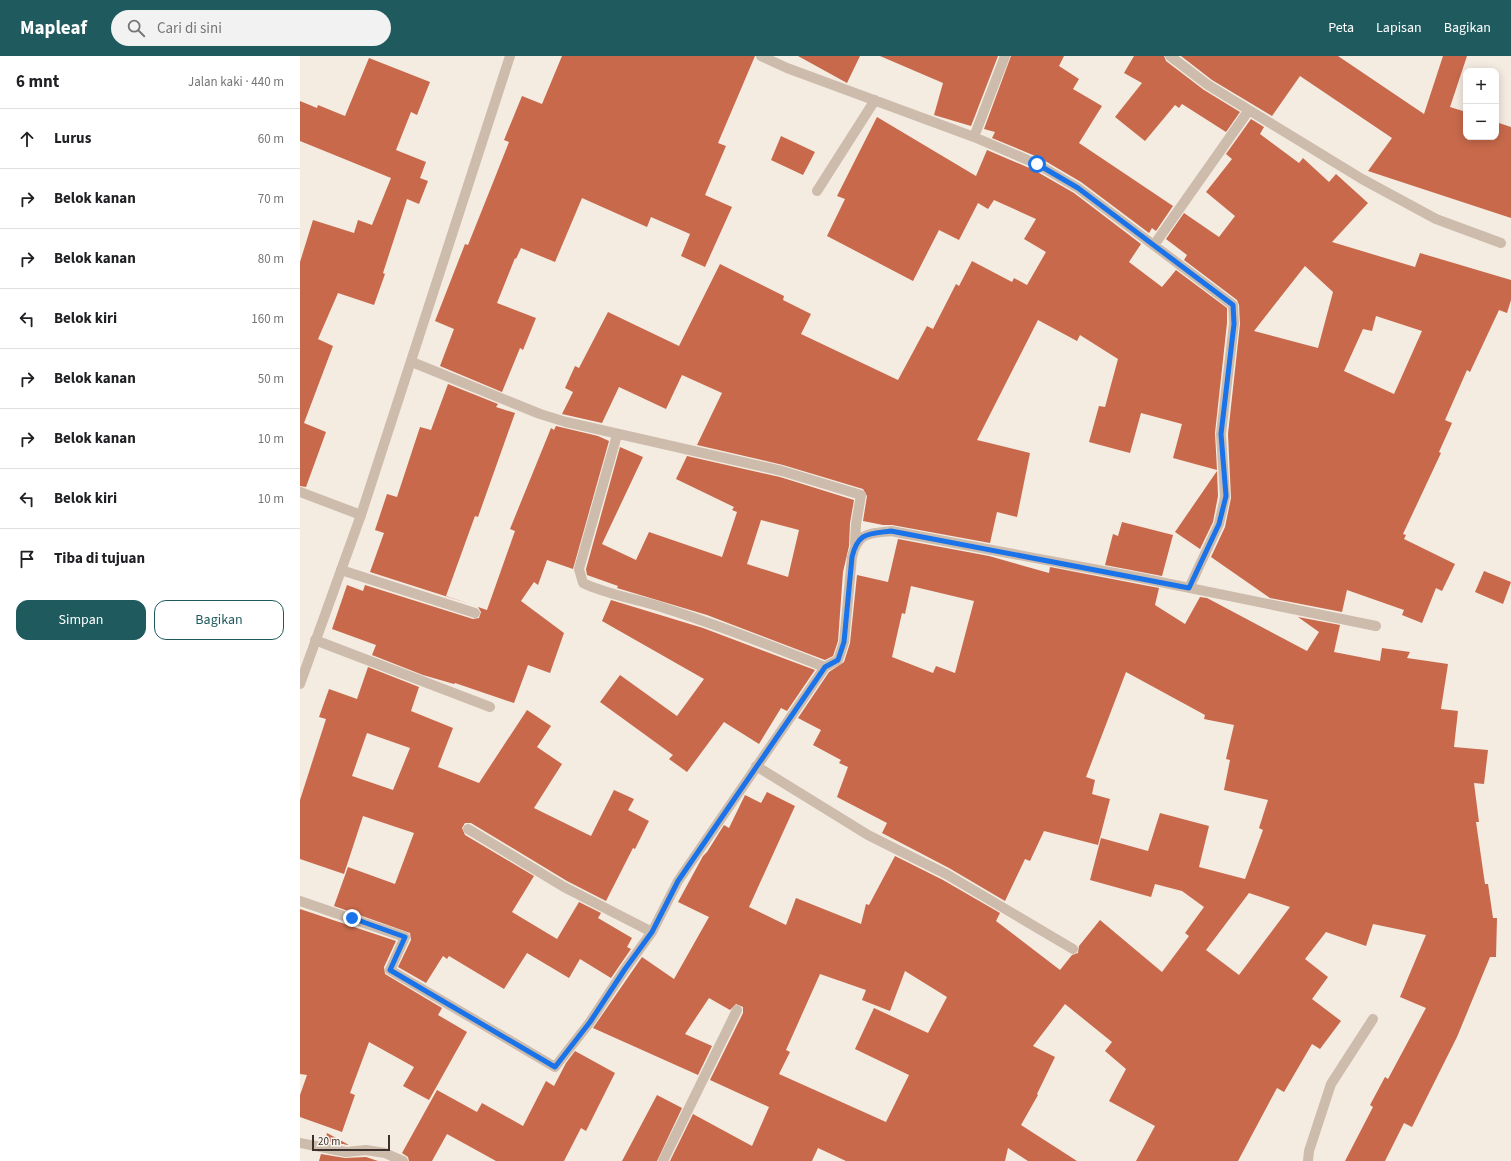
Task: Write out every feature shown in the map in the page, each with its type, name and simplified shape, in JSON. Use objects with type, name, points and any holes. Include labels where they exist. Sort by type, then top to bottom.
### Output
[{"type":"street","points":[[300,684],[361,515],[412,362],[510,56]]},
{"type":"street","points":[[761,56],[787,68],[974,137],[1037,164],[1071,184],[1233,305],[1234,324],[1221,434],[1226,496],[1219,524],[1189,588]]},
{"type":"street","points":[[974,137],[1004,56]]},
{"type":"street","points":[[1170,56],[1208,85],[1362,179],[1436,219],[1501,243]]},
{"type":"street","points":[[817,191],[875,100]]},
{"type":"street","points":[[1154,246],[1249,110]]},
{"type":"street","points":[[300,901],[405,937],[390,970],[555,1067],[590,1022],[625,969],[652,932],[678,881],[756,766],[825,667],[838,660],[844,642],[852,557],[861,495],[782,471],[617,435],[540,414],[412,362]]},
{"type":"street","points":[[617,435],[579,569],[582,583],[594,588],[644,601],[722,627],[825,667]]},
{"type":"street","points":[[300,492],[361,515]]},
{"type":"street","points":[[855,544],[866,534],[891,531],[1189,588],[1376,626]]},
{"type":"street","points":[[342,570],[475,613]]},
{"type":"street","points":[[315,640],[490,707]]},
{"type":"street","points":[[756,766],[868,835],[946,874],[1073,949]]},
{"type":"street","points":[[468,829],[564,886],[652,932]]},
{"type":"street","points":[[663,1161],[737,1010]]},
{"type":"street","points":[[1308,1161],[1331,1084],[1373,1019]]},
{"type":"street","points":[[300,1143],[346,1152],[366,1150],[385,1153],[403,1161]]},
{"type":"building","points":[[562,56],[755,56],[718,143],[726,146],[705,195],[732,207],[705,267],[681,256],[690,234],[651,217],[647,227],[582,198],[555,262],[521,248],[516,259],[515,258],[497,303],[536,318],[523,350],[520,348],[502,392],[440,366],[454,329],[435,321],[465,244],[468,245],[509,142],[504,140],[522,96],[542,104]]},
{"type":"building","points":[[798,56],[860,56],[847,83]]},
{"type":"building","points":[[880,56],[998,56],[971,126],[934,115],[943,83]]},
{"type":"building","points":[[1011,56],[1064,56],[1059,66],[1079,79],[1073,89],[1102,106],[1079,143],[1173,206],[1156,231],[1152,228],[1149,233],[1081,182],[1040,158],[992,138],[995,132],[984,129]]},
{"type":"building","points":[[1134,56],[1164,56],[1166,61],[1204,90],[1240,112],[1226,132],[1182,104],[1179,108],[1175,105],[1145,141],[1115,117],[1142,83],[1124,73]]},
{"type":"building","points":[[1181,56],[1338,56],[1424,114],[1443,56],[1467,56],[1450,107],[1463,111],[1463,140],[1499,140],[1499,123],[1511,127],[1511,218],[1368,171],[1392,138],[1300,76],[1272,116],[1212,80]]},
{"type":"building","points":[[369,58],[430,82],[417,115],[411,112],[396,150],[426,162],[420,178],[428,181],[419,204],[407,199],[383,273],[385,274],[374,305],[338,293],[318,339],[333,346],[304,423],[326,432],[306,487],[300,486],[300,262],[313,220],[354,233],[358,220],[372,225],[391,178],[300,141],[300,101],[317,108],[318,105],[345,116]]},
{"type":"building","points":[[877,117],[976,176],[987,150],[1034,170],[1074,193],[1141,244],[1129,262],[1162,287],[1176,270],[1227,308],[1227,323],[1215,433],[1217,470],[1173,458],[1182,424],[1141,413],[1130,453],[1089,442],[1099,406],[1105,407],[1118,359],[1080,335],[1077,341],[1038,320],[977,440],[1030,453],[1017,517],[997,512],[990,543],[863,521],[867,496],[863,489],[783,465],[697,445],[722,393],[682,375],[666,409],[619,387],[602,423],[562,414],[573,392],[565,388],[575,366],[579,368],[608,312],[679,346],[720,264],[784,296],[783,300],[811,314],[801,334],[898,380],[927,326],[933,329],[956,284],[959,286],[972,261],[1012,282],[1014,278],[1027,285],[1046,252],[1024,239],[1036,219],[994,200],[988,209],[978,203],[959,240],[939,230],[913,281],[827,236],[845,199],[837,196]]},
{"type":"building","points":[[1251,119],[1264,127],[1260,134],[1299,163],[1303,158],[1329,182],[1336,174],[1368,203],[1332,242],[1415,267],[1420,253],[1511,280],[1511,300],[1507,313],[1499,310],[1470,372],[1467,370],[1445,420],[1452,423],[1439,452],[1441,453],[1403,534],[1406,535],[1404,539],[1455,564],[1442,591],[1436,588],[1422,623],[1402,615],[1404,610],[1347,590],[1342,612],[1270,598],[1211,557],[1225,527],[1231,498],[1228,434],[1240,324],[1239,305],[1237,300],[1184,260],[1187,255],[1166,239],[1184,213],[1219,237],[1235,216],[1206,192],[1232,159],[1226,154]],"holes":[[[1305,266],[1333,292],[1318,348],[1254,331]],[[1376,316],[1422,331],[1394,394],[1344,371],[1363,329],[1372,331]]]},
{"type":"building","points":[[781,136],[815,152],[803,175],[771,160]]},
{"type":"building","points":[[448,384],[498,404],[496,407],[515,413],[478,517],[475,516],[446,596],[470,604],[370,572],[384,533],[375,530],[387,494],[397,497],[420,427],[431,430]]},
{"type":"building","points":[[556,426],[598,436],[609,441],[573,569],[547,560],[538,585],[534,582],[521,601],[564,633],[550,673],[528,665],[514,703],[455,683],[454,684],[423,675],[372,655],[376,645],[332,629],[347,585],[363,591],[365,585],[473,619],[479,618],[481,612],[478,607],[487,610],[515,531],[510,529],[551,428],[554,430]]},
{"type":"building","points":[[620,447],[643,457],[602,544],[636,560],[649,532],[722,557],[737,512],[732,510],[734,507],[676,479],[687,456],[780,477],[854,500],[850,523],[849,546],[843,572],[838,641],[833,656],[825,660],[707,615],[617,588],[618,586],[587,575],[586,569]],"holes":[[[761,520],[799,530],[788,577],[747,564]]]},
{"type":"building","points":[[1217,471],[1218,496],[1213,522],[1200,549],[1175,532]]},
{"type":"building","points":[[1122,522],[1173,535],[1162,576],[1105,565],[1113,534],[1118,536]]},
{"type":"building","points":[[898,539],[989,556],[1049,573],[1050,567],[1159,588],[1155,605],[1185,624],[1200,597],[1207,598],[1307,651],[1319,632],[1298,617],[1340,625],[1334,652],[1380,661],[1382,648],[1410,652],[1407,658],[1448,664],[1441,709],[1458,711],[1454,747],[1488,750],[1484,784],[1474,783],[1479,822],[1476,822],[1485,884],[1488,884],[1493,918],[1497,918],[1496,957],[1490,957],[1457,1037],[1412,1127],[1404,1123],[1385,1161],[1345,1161],[1373,1107],[1370,1105],[1385,1077],[1388,1079],[1426,1008],[1400,997],[1426,935],[1373,924],[1366,946],[1326,932],[1305,959],[1328,977],[1312,999],[1341,1021],[1320,1049],[1312,1044],[1284,1092],[1277,1088],[1238,1161],[1136,1161],[1155,1126],[1109,1101],[1126,1069],[1105,1051],[1112,1042],[1065,1004],[1033,1046],[1055,1057],[1037,1094],[1038,1095],[1021,1125],[1077,1161],[1028,1161],[1008,1148],[1005,1161],[846,1161],[818,1148],[812,1161],[670,1161],[693,1114],[752,1146],[769,1107],[710,1080],[743,1013],[743,1007],[736,1004],[730,1010],[709,998],[685,1034],[712,1046],[698,1075],[593,1028],[642,957],[674,979],[709,917],[678,902],[703,856],[724,825],[729,828],[745,795],[761,803],[767,792],[795,806],[749,907],[786,925],[796,898],[861,924],[866,904],[869,905],[895,856],[943,880],[1000,913],[996,921],[1060,970],[1072,955],[1078,953],[1079,946],[1100,920],[1162,972],[1189,936],[1185,933],[1204,907],[1182,891],[1155,884],[1151,897],[1090,880],[1101,838],[1148,851],[1160,813],[1209,826],[1199,867],[1245,879],[1263,830],[1259,828],[1268,800],[1224,790],[1230,760],[1226,759],[1234,725],[1204,719],[1205,715],[1126,672],[1086,777],[1095,780],[1092,794],[1110,799],[1098,845],[1044,831],[1030,861],[1025,859],[1005,901],[949,868],[882,833],[887,823],[837,797],[848,767],[839,763],[841,760],[813,745],[821,730],[798,718],[829,672],[844,662],[850,643],[857,575],[888,582]],"holes":[[[911,586],[974,601],[955,673],[936,666],[933,673],[892,657],[902,613],[905,614]],[[1249,893],[1290,907],[1239,975],[1206,950]],[[905,971],[947,997],[928,1033],[874,1008],[855,1049],[909,1075],[886,1122],[779,1074],[790,1052],[786,1050],[820,974],[866,990],[862,1000],[890,1011]]]},
{"type":"building","points":[[1484,571],[1511,582],[1503,604],[1475,592]]},
{"type":"building","points":[[611,600],[703,628],[815,670],[787,711],[781,708],[759,744],[724,722],[687,772],[669,759],[673,755],[600,702],[620,675],[677,716],[704,679],[602,621]]},
{"type":"building","points":[[368,667],[419,687],[411,711],[453,728],[438,767],[479,783],[527,710],[551,726],[537,747],[562,764],[534,808],[591,836],[614,790],[634,799],[628,810],[649,821],[635,849],[633,848],[606,901],[567,881],[471,823],[465,823],[462,828],[465,835],[534,876],[512,912],[557,939],[579,902],[601,913],[598,918],[632,938],[627,947],[631,949],[611,978],[580,959],[569,978],[527,953],[504,989],[449,956],[447,959],[443,956],[426,983],[398,967],[411,940],[410,933],[334,906],[348,867],[395,884],[414,833],[363,816],[344,874],[300,859],[300,800],[326,719],[319,717],[329,689],[357,699]],"holes":[[[367,733],[410,748],[393,790],[352,776]]]},
{"type":"building","points":[[300,909],[396,941],[384,967],[385,974],[442,1008],[438,1015],[467,1032],[429,1100],[403,1086],[414,1067],[369,1042],[350,1093],[355,1095],[342,1132],[300,1117],[300,1095],[307,1075],[300,1074]]},
{"type":"building","points":[[575,1051],[615,1073],[586,1131],[581,1128],[564,1161],[496,1161],[447,1134],[432,1161],[409,1161],[408,1157],[402,1153],[437,1090],[477,1112],[482,1103],[523,1126],[546,1081],[554,1086],[566,1063]]},
{"type":"building","points":[[657,1095],[682,1108],[657,1161],[622,1161]]},
{"type":"building","points":[[327,1133],[349,1145],[325,1141]]},
{"type":"building","points":[[321,1154],[345,1158],[366,1157],[378,1161],[319,1161]]},
{"type":"route","points":[[352,918],[405,937],[390,970],[555,1067],[590,1022],[625,969],[652,932],[678,881],[756,766],[778,737],[825,667],[838,660],[844,642],[852,557],[855,544],[866,534],[891,531],[1013,555],[1061,562],[1189,588],[1219,524],[1226,496],[1221,434],[1225,389],[1234,324],[1233,305],[1078,188],[1037,164]]}]
